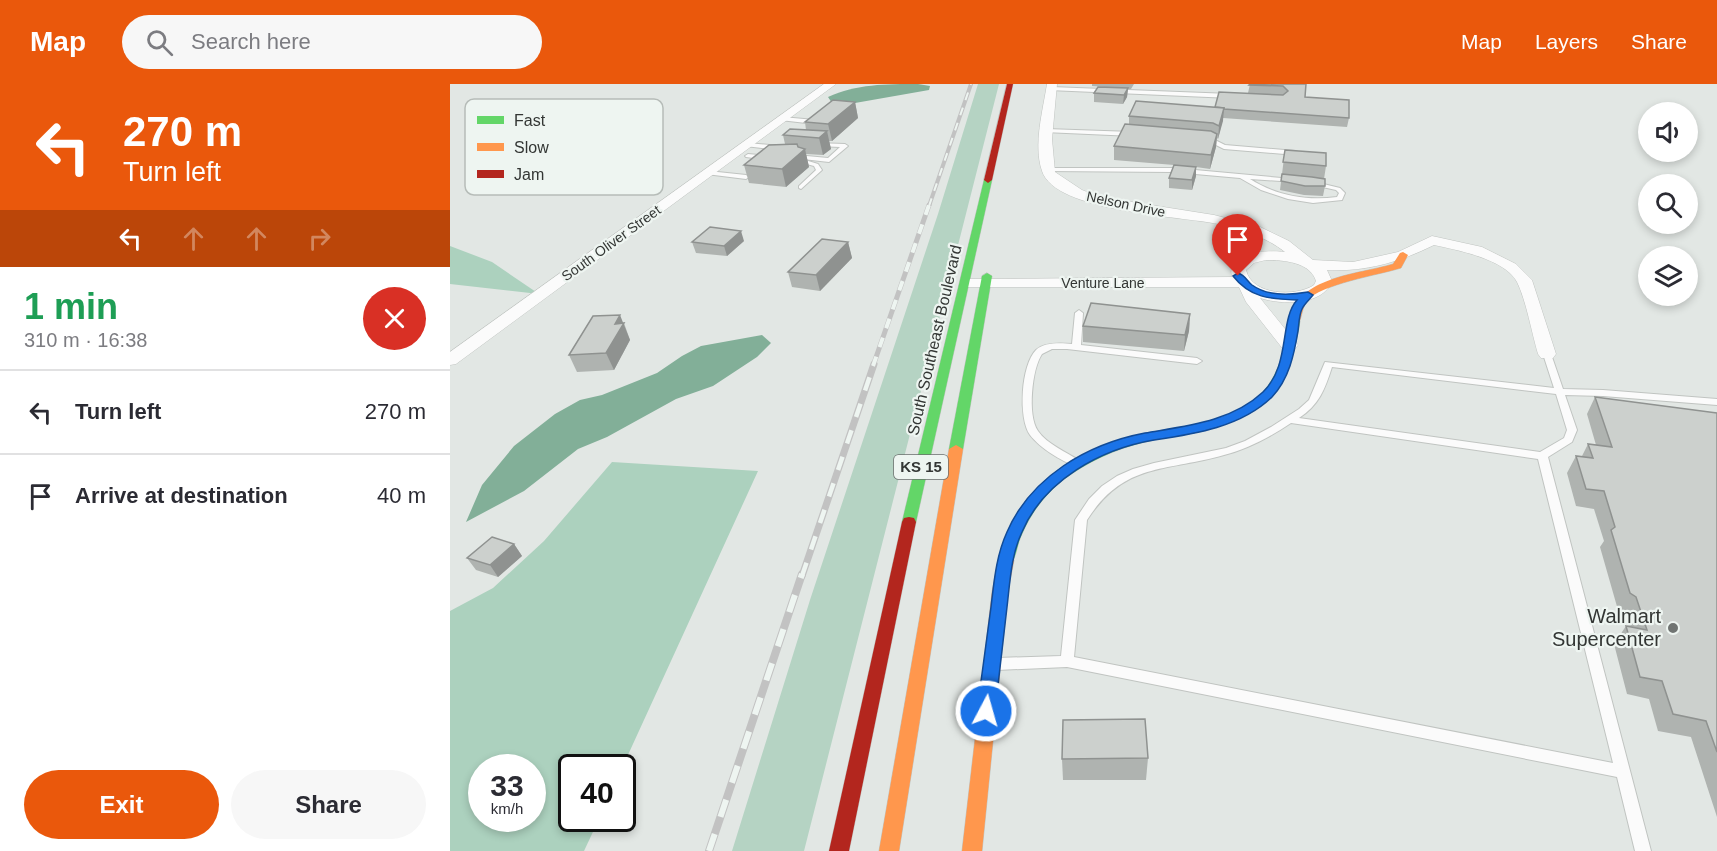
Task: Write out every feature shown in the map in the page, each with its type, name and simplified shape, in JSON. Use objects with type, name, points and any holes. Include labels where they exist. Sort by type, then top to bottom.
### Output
[{"type":"main road","name":"South Southeast Boulevard","points":[[839,851],[908,525],[1010,84]]},
{"type":"main road","points":[[972,851],[1001,581],[1014,533],[1026,509],[1051,482],[1076,463],[1123,443],[1202,428],[1249,409],[1268,394],[1278,381],[1288,357],[1297,307],[1308,295],[1397,266],[1410,251]]},
{"type":"main road","name":"KS 15","points":[[889,851],[943,519],[987,274]]},
{"type":"street","name":"South Oliver Street","points":[[450,360],[708,173],[742,152],[782,119],[831,84]]},
{"type":"street","points":[[1048,170],[1046,131],[1052,86]]},
{"type":"street","name":"Nelson Drive","points":[[1048,170],[1053,178],[1064,186],[1095,200],[1143,210],[1209,218],[1249,228],[1292,249],[1307,263]]},
{"type":"street","points":[[1227,223],[1239,231],[1249,244],[1246,262],[1238,270],[1238,276],[1246,285],[1252,299],[1291,337]]},
{"type":"street","points":[[1307,263],[1353,267],[1410,251],[1432,240],[1477,250],[1511,267],[1524,280],[1546,354]]},
{"type":"street","name":"Venture Lane","points":[[964,279],[987,274],[1201,272],[1274,255],[1307,263]]},
{"type":"street","points":[[1307,263],[1323,278],[1322,285],[1308,295]]},
{"type":"street","name":"Venture Lane","points":[[987,274],[1246,285],[1271,296],[1308,295]]},
{"type":"lane","points":[[1052,86],[1240,96]]},
{"type":"lane","points":[[782,119],[815,122]]},
{"type":"lane","points":[[1046,131],[1146,135]]},
{"type":"lane","points":[[1189,138],[1211,140],[1224,147],[1304,154]]},
{"type":"lane","points":[[742,152],[773,157],[829,160],[845,146],[813,143]]},
{"type":"lane","points":[[742,152],[784,148],[773,157]]},
{"type":"lane","points":[[782,159],[816,165],[819,170],[801,187]]},
{"type":"lane","points":[[1048,170],[1173,170],[1241,176],[1322,184],[1338,189],[1342,193],[1340,199],[1305,201],[1260,189],[1241,176]]},
{"type":"lane","points":[[708,173],[746,177]]},
{"type":"lane","points":[[1076,346],[1079,313]]},
{"type":"lane","points":[[1076,463],[1033,432],[1029,423],[1027,399],[1034,358],[1041,350],[1050,347],[1076,346],[1197,362]]},
{"type":"lane","points":[[1289,420],[1542,456],[1568,440],[1572,430],[1546,354]]},
{"type":"lane","points":[[1067,661],[1081,520],[1089,505],[1104,489],[1132,474],[1158,464],[1213,455],[1244,445],[1289,420],[1311,405],[1318,393],[1328,364],[1559,392],[1717,402]]},
{"type":"lane","points":[[1542,456],[1643,851]]},
{"type":"lane","points":[[991,664],[1067,661],[1624,772]]},
{"type":"shaded area","points":[[918,84],[930,86],[929,90],[855,103],[832,103],[828,97],[860,87]]},
{"type":"shaded area","points":[[978,84],[999,84],[804,851],[732,851],[810,600],[938,214]]},
{"type":"shaded area","points":[[450,246],[492,262],[539,294],[450,284]]},
{"type":"shaded area","points":[[762,335],[771,343],[757,357],[713,386],[676,399],[607,437],[578,449],[524,491],[466,522],[482,485],[514,446],[555,414],[580,400],[602,395],[657,373],[701,346]]},
{"type":"shaded area","points":[[612,462],[758,471],[628,754],[558,754],[558,832],[593,832],[584,851],[450,851],[450,611],[493,588],[544,541]]},
{"type":"building","points":[[1250,84],[1306,84],[1305,97],[1349,100],[1349,118],[1215,107],[1219,92],[1283,95],[1288,91],[1283,86]]},
{"type":"building","points":[[1098,87],[1128,88],[1124,95],[1094,93]]},
{"type":"building","points":[[833,100],[855,102],[828,124],[805,122]]},
{"type":"building","points":[[1136,101],[1224,108],[1219,126],[1213,123],[1129,116]]},
{"type":"building","points":[[1125,124],[1211,131],[1217,134],[1211,155],[1114,146]]},
{"type":"building","points":[[790,129],[827,131],[819,138],[783,135]]},
{"type":"building","points":[[797,144],[798,147],[805,149],[782,169],[744,165],[769,145]]},
{"type":"building","points":[[1285,150],[1326,153],[1326,166],[1283,162]]},
{"type":"building","points":[[1174,165],[1196,167],[1192,180],[1169,178]]},
{"type":"building","points":[[1282,174],[1325,179],[1325,186],[1305,186],[1281,181]]},
{"type":"building","points":[[710,227],[741,231],[724,246],[692,242]]},
{"type":"building","points":[[822,239],[848,242],[816,275],[788,272]]},
{"type":"building","points":[[1091,303],[1190,314],[1185,335],[1083,326]]},
{"type":"building","points":[[620,315],[615,324],[624,323],[606,353],[569,355],[593,316]]},
{"type":"building","name":"Walmart Supercenter","points":[[1595,397],[1717,413],[1717,752],[1706,721],[1673,714],[1662,681],[1640,677],[1626,626],[1647,630],[1636,597],[1630,593],[1611,530],[1615,527],[1604,491],[1586,489],[1576,456],[1593,458],[1588,444],[1612,447]]},
{"type":"building","points":[[492,537],[514,544],[490,565],[467,558]]},
{"type":"building","points":[[1145,719],[1148,758],[1062,759],[1063,720]]},
{"type":"railway","points":[[929,206],[971,84]]},
{"type":"railway","points":[[873,366],[929,205]]},
{"type":"railway","points":[[802,576],[874,364]]},
{"type":"railway","points":[[709,851],[802,574]]},
{"type":"traffic: fast","points":[[909,522],[988,180]]},
{"type":"traffic: fast","points":[[956,449],[987,276]]},
{"type":"traffic: fast","points":[[1006,560],[1025,514],[1056,478],[1076,465],[1121,444],[1218,423],[1258,403],[1273,386],[1284,366],[1295,321]]},
{"type":"traffic: slow","points":[[1295,321],[1301,301],[1314,291],[1337,282],[1397,266],[1403,255]]},
{"type":"traffic: slow","points":[[889,851],[956,449]]},
{"type":"traffic: slow","points":[[972,851],[1000,592],[1006,560]]},
{"type":"traffic: jam","points":[[988,180],[1010,84]]},
{"type":"traffic: jam","points":[[839,851],[909,522]]},
{"type":"place","name":"Walmart Supercenter","points":[[1673,628]]},
{"type":"route","points":[[986,711],[1005,560],[1014,533],[1026,509],[1065,470],[1095,453],[1142,438],[1189,431],[1221,422],[1249,409],[1268,394],[1278,381],[1288,357],[1297,307],[1308,295],[1284,297],[1259,293],[1249,288],[1238,276]]}]
